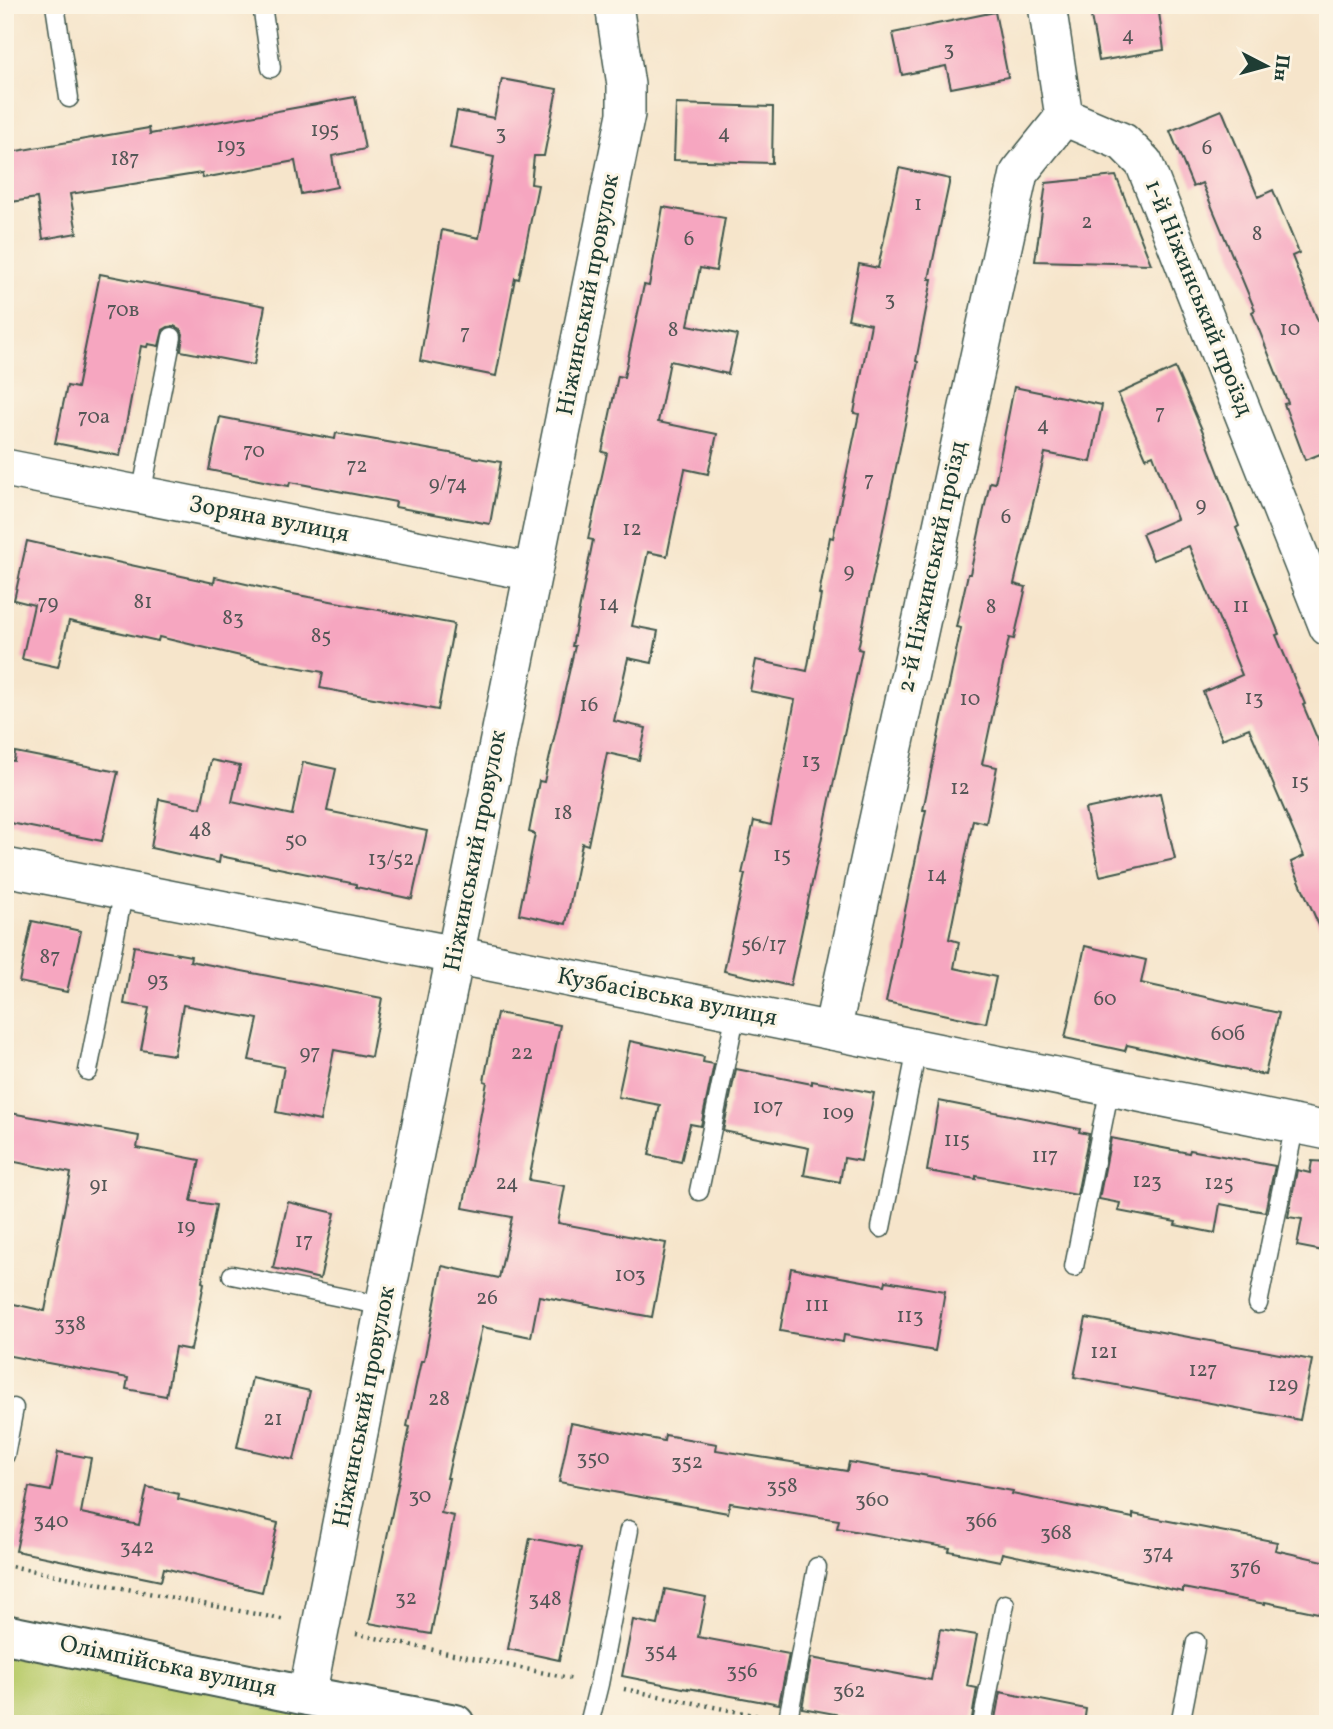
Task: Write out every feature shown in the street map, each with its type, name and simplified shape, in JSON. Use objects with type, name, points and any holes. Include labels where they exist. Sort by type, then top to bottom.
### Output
[{"type":"main road","name":"Олімпійська вулиця","points":[[5,1634],[455,1724]]},
{"type":"street","name":"Ніжинський провулок","points":[[307,1696],[626,114],[626,85],[614,5]]},
{"type":"street","points":[[1047,5],[1064,117]]},
{"type":"street","name":"1-й Ніжинський проїзд","points":[[1064,117],[1123,142],[1144,163],[1328,627]]},
{"type":"street","name":"2-й Ніжинський проїзд","points":[[832,1031],[1019,173],[1064,117]]},
{"type":"street","name":"Зоряна вулиця","points":[[5,468],[533,572]]},
{"type":"street","name":"Кузбасівська вулиця","points":[[5,867],[1311,1128]]},
{"type":"lane","points":[[55,5],[69,97]]},
{"type":"lane","points":[[262,5],[271,68]]},
{"type":"lane","points":[[141,495],[172,337]]},
{"type":"lane","points":[[88,1071],[124,890]]},
{"type":"lane","points":[[699,1191],[736,1012]]},
{"type":"lane","points":[[881,1228],[917,1049]]},
{"type":"lane","points":[[1074,1267],[1110,1087]]},
{"type":"lane","points":[[1258,1304],[1311,1128]]},
{"type":"lane","points":[[232,1275],[384,1306]]},
{"type":"lane","points":[[5,1455],[14,1408]]},
{"type":"lane","points":[[589,1724],[629,1530]]},
{"type":"lane","points":[[787,1723],[817,1567]]},
{"type":"lane","points":[[982,1724],[1005,1604]]},
{"type":"lane","points":[[1180,1724],[1196,1642]]},
{"type":"path","points":[[5,1565],[787,1723]]},
{"type":"green space","points":[[5,1634],[469,1724],[5,1724]]},
{"type":"building","points":[[1089,5],[1158,5],[1164,50],[1099,61]]},
{"type":"building","points":[[995,12],[1008,77],[951,88],[946,66],[902,75],[893,33]]},
{"type":"building","points":[[502,79],[557,89],[544,156],[534,156],[531,184],[538,185],[519,279],[515,278],[496,376],[420,361],[442,230],[479,238],[494,157],[450,148],[457,111],[494,118]]},
{"type":"building","points":[[355,97],[365,149],[332,156],[337,187],[301,194],[295,161],[203,178],[202,173],[70,194],[77,233],[43,239],[37,198],[5,203],[5,153],[149,128],[150,134]]},
{"type":"building","points":[[676,104],[773,107],[772,163],[674,160]]},
{"type":"building","points":[[1222,110],[1258,197],[1273,190],[1299,253],[1292,256],[1328,346],[1328,451],[1305,460],[1284,404],[1288,403],[1252,312],[1255,310],[1202,183],[1193,187],[1170,131]]},
{"type":"building","points":[[899,168],[950,179],[929,279],[932,279],[916,361],[918,362],[858,649],[862,650],[790,986],[724,971],[754,821],[771,825],[795,700],[750,691],[756,660],[807,671],[830,537],[833,538],[859,414],[854,413],[871,324],[848,319],[859,264],[878,268]]},
{"type":"building","points":[[1116,176],[1151,264],[1035,261],[1046,183]]},
{"type":"building","points":[[663,207],[725,218],[716,271],[700,268],[688,325],[737,335],[728,374],[670,361],[658,422],[717,434],[708,474],[685,469],[667,556],[648,552],[632,626],[658,631],[652,663],[628,658],[614,721],[646,728],[639,760],[607,753],[588,845],[582,843],[566,924],[519,914],[535,834],[529,832],[539,781],[544,782],[575,646],[572,646],[593,540],[588,539],[607,453],[602,452],[618,376],[624,377],[644,285],[649,286]]},
{"type":"building","points":[[100,274],[265,306],[254,365],[181,351],[183,334],[174,326],[163,330],[159,346],[141,346],[120,456],[55,443],[67,386],[77,388]]},
{"type":"building","points":[[1175,368],[1203,432],[1239,526],[1236,528],[1279,634],[1276,635],[1328,764],[1328,946],[1291,862],[1304,856],[1249,728],[1222,739],[1203,692],[1242,675],[1189,546],[1153,560],[1142,534],[1177,519],[1153,455],[1146,458],[1118,394]]},
{"type":"building","points":[[1014,387],[1102,405],[1091,462],[1045,453],[1014,584],[1026,587],[1014,639],[1009,638],[982,764],[997,767],[986,823],[973,820],[949,939],[959,942],[954,968],[996,977],[986,1023],[886,1002],[961,628],[956,627],[990,482],[995,483]]},
{"type":"building","points":[[220,417],[335,439],[336,433],[501,462],[490,524],[395,507],[396,502],[290,482],[289,486],[209,470]]},
{"type":"building","points":[[27,541],[214,583],[215,577],[454,624],[438,710],[320,688],[323,672],[69,621],[58,667],[22,659],[34,605],[14,600]]},
{"type":"building","points":[[15,752],[118,772],[102,841],[5,822],[5,760],[14,761]]},
{"type":"building","points":[[211,760],[240,766],[232,802],[292,815],[303,762],[336,769],[327,811],[427,831],[412,899],[356,887],[356,884],[220,856],[219,863],[151,848],[159,799],[201,808]]},
{"type":"building","points":[[1160,793],[1175,859],[1100,876],[1085,809]]},
{"type":"building","points":[[32,921],[81,931],[67,992],[19,982]]},
{"type":"building","points":[[134,946],[191,956],[190,961],[382,998],[371,1057],[334,1050],[320,1121],[276,1112],[284,1067],[249,1060],[258,1019],[183,1005],[174,1055],[141,1050],[149,1008],[124,1004]]},
{"type":"building","points":[[1085,946],[1146,960],[1141,983],[1279,1013],[1265,1075],[1127,1045],[1125,1051],[1065,1038]]},
{"type":"building","points":[[497,1013],[560,1025],[529,1180],[565,1186],[558,1223],[666,1243],[652,1317],[539,1296],[531,1337],[482,1327],[441,1513],[454,1516],[431,1634],[369,1623],[410,1427],[407,1426],[421,1361],[424,1361],[442,1266],[499,1278],[512,1217],[463,1208]]},
{"type":"building","points":[[630,1041],[704,1057],[703,1062],[714,1064],[701,1126],[690,1124],[681,1162],[649,1155],[660,1105],[618,1097]]},
{"type":"building","points":[[736,1069],[874,1093],[861,1161],[844,1158],[840,1182],[804,1175],[809,1148],[723,1131]]},
{"type":"building","points":[[939,1101],[1080,1129],[1079,1132],[1089,1134],[1077,1195],[976,1176],[976,1179],[927,1171]]},
{"type":"building","points":[[5,1112],[139,1136],[137,1148],[200,1160],[191,1201],[216,1205],[191,1350],[175,1347],[166,1396],[126,1389],[128,1378],[5,1355],[5,1302],[45,1311],[71,1173],[5,1160]]},
{"type":"building","points":[[1111,1138],[1275,1166],[1265,1212],[1220,1204],[1215,1233],[1175,1225],[1176,1222],[1118,1211],[1120,1203],[1099,1199]]},
{"type":"building","points":[[1312,1161],[1328,1162],[1328,1252],[1297,1246],[1302,1219],[1288,1217],[1297,1170],[1310,1173]]},
{"type":"building","points":[[288,1202],[335,1213],[320,1279],[273,1268]]},
{"type":"building","points":[[791,1268],[885,1285],[886,1281],[945,1291],[935,1351],[844,1335],[843,1342],[780,1331]]},
{"type":"building","points":[[1086,1318],[1312,1360],[1300,1420],[1074,1377]]},
{"type":"building","points":[[252,1378],[310,1391],[294,1460],[237,1447]]},
{"type":"building","points":[[571,1423],[664,1441],[665,1435],[717,1444],[716,1450],[847,1471],[849,1462],[1013,1491],[1012,1494],[1133,1518],[1133,1514],[1277,1542],[1275,1550],[1328,1562],[1328,1615],[1183,1588],[1183,1592],[1002,1553],[1000,1561],[949,1551],[950,1548],[837,1528],[839,1520],[730,1503],[728,1513],[559,1482]]},
{"type":"building","points":[[58,1452],[91,1458],[81,1513],[139,1525],[147,1487],[179,1494],[178,1499],[278,1523],[262,1592],[164,1568],[161,1581],[16,1551],[29,1487],[51,1491]]},
{"type":"building","points":[[530,1538],[581,1548],[559,1660],[508,1649]]},
{"type":"building","points":[[665,1589],[706,1597],[698,1637],[789,1654],[779,1704],[622,1676],[633,1620],[658,1625]]},
{"type":"building","points":[[940,1629],[977,1635],[967,1686],[977,1688],[971,1724],[889,1724],[802,1708],[811,1658],[931,1680]]},
{"type":"building","points":[[1000,1692],[1086,1709],[1084,1724],[994,1724]]}]
